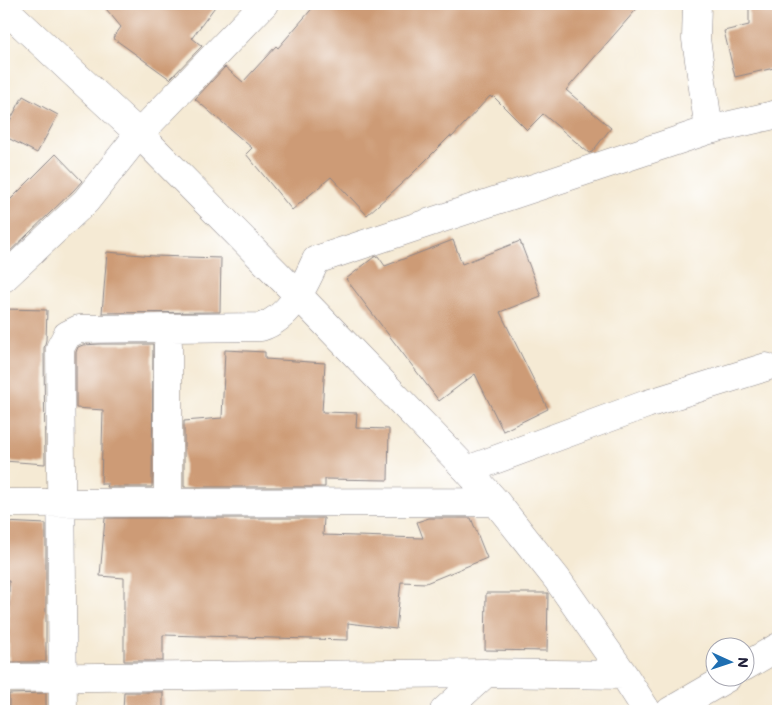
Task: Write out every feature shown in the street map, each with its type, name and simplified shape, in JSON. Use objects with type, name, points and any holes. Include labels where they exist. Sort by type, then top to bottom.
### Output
[{"type":"street","points":[[4,278],[86,201],[139,134],[264,4]]},
{"type":"street","points":[[697,4],[696,39],[709,130]]},
{"type":"street","points":[[4,8],[139,134],[467,470],[496,502],[557,578],[647,711]]},
{"type":"street","points":[[63,711],[63,502],[60,348],[67,335],[79,329],[261,327],[271,324],[299,296],[316,260],[709,130],[778,114]]},
{"type":"street","points":[[168,345],[168,503]]},
{"type":"street","points":[[467,470],[647,404],[766,367]]},
{"type":"street","points":[[4,503],[496,502]]},
{"type":"street","points":[[754,661],[778,647]]},
{"type":"street","points":[[4,678],[486,673],[624,675]]},
{"type":"street","points":[[444,711],[486,673]]},
{"type":"street","points":[[670,711],[710,688]]},
{"type":"building","points":[[102,4],[217,4],[192,38],[202,46],[170,79],[113,38],[121,27]]},
{"type":"building","points":[[316,4],[641,4],[566,90],[611,128],[592,152],[589,153],[543,114],[527,130],[493,96],[492,98],[490,96],[452,137],[450,136],[367,215],[331,177],[292,210],[246,154],[252,148],[195,99],[225,67],[243,82],[276,46],[278,48]]},
{"type":"building","points":[[749,4],[778,4],[778,67],[735,77],[724,31],[749,25]]},
{"type":"building","points":[[23,96],[58,115],[37,153],[4,136],[4,132]]},
{"type":"building","points":[[56,154],[82,181],[4,257],[4,206]]},
{"type":"building","points":[[453,240],[462,264],[520,241],[541,296],[500,312],[548,409],[503,431],[475,374],[439,401],[346,279],[374,257],[378,256],[385,266]]},
{"type":"building","points":[[107,252],[154,256],[221,258],[220,312],[102,313]]},
{"type":"building","points":[[4,309],[47,310],[44,348],[45,464],[4,461]]},
{"type":"building","points":[[153,344],[152,487],[107,487],[108,484],[101,484],[103,410],[76,408],[76,352],[78,347],[83,345]]},
{"type":"building","points":[[225,350],[265,352],[265,359],[325,363],[322,412],[357,413],[356,428],[389,429],[388,480],[325,479],[325,487],[184,487],[184,421],[222,418]]},
{"type":"building","points":[[105,518],[324,518],[323,535],[423,538],[417,522],[429,518],[471,518],[487,558],[426,583],[401,582],[396,629],[348,623],[348,640],[163,635],[163,661],[124,661],[124,578],[100,576]]},
{"type":"building","points":[[4,522],[46,524],[46,662],[9,662],[9,581],[4,581]]},
{"type":"building","points":[[486,593],[548,593],[547,651],[485,650]]},
{"type":"building","points":[[124,692],[163,692],[163,711],[123,711]]},
{"type":"building","points":[[46,693],[46,711],[9,711],[9,694]]}]
